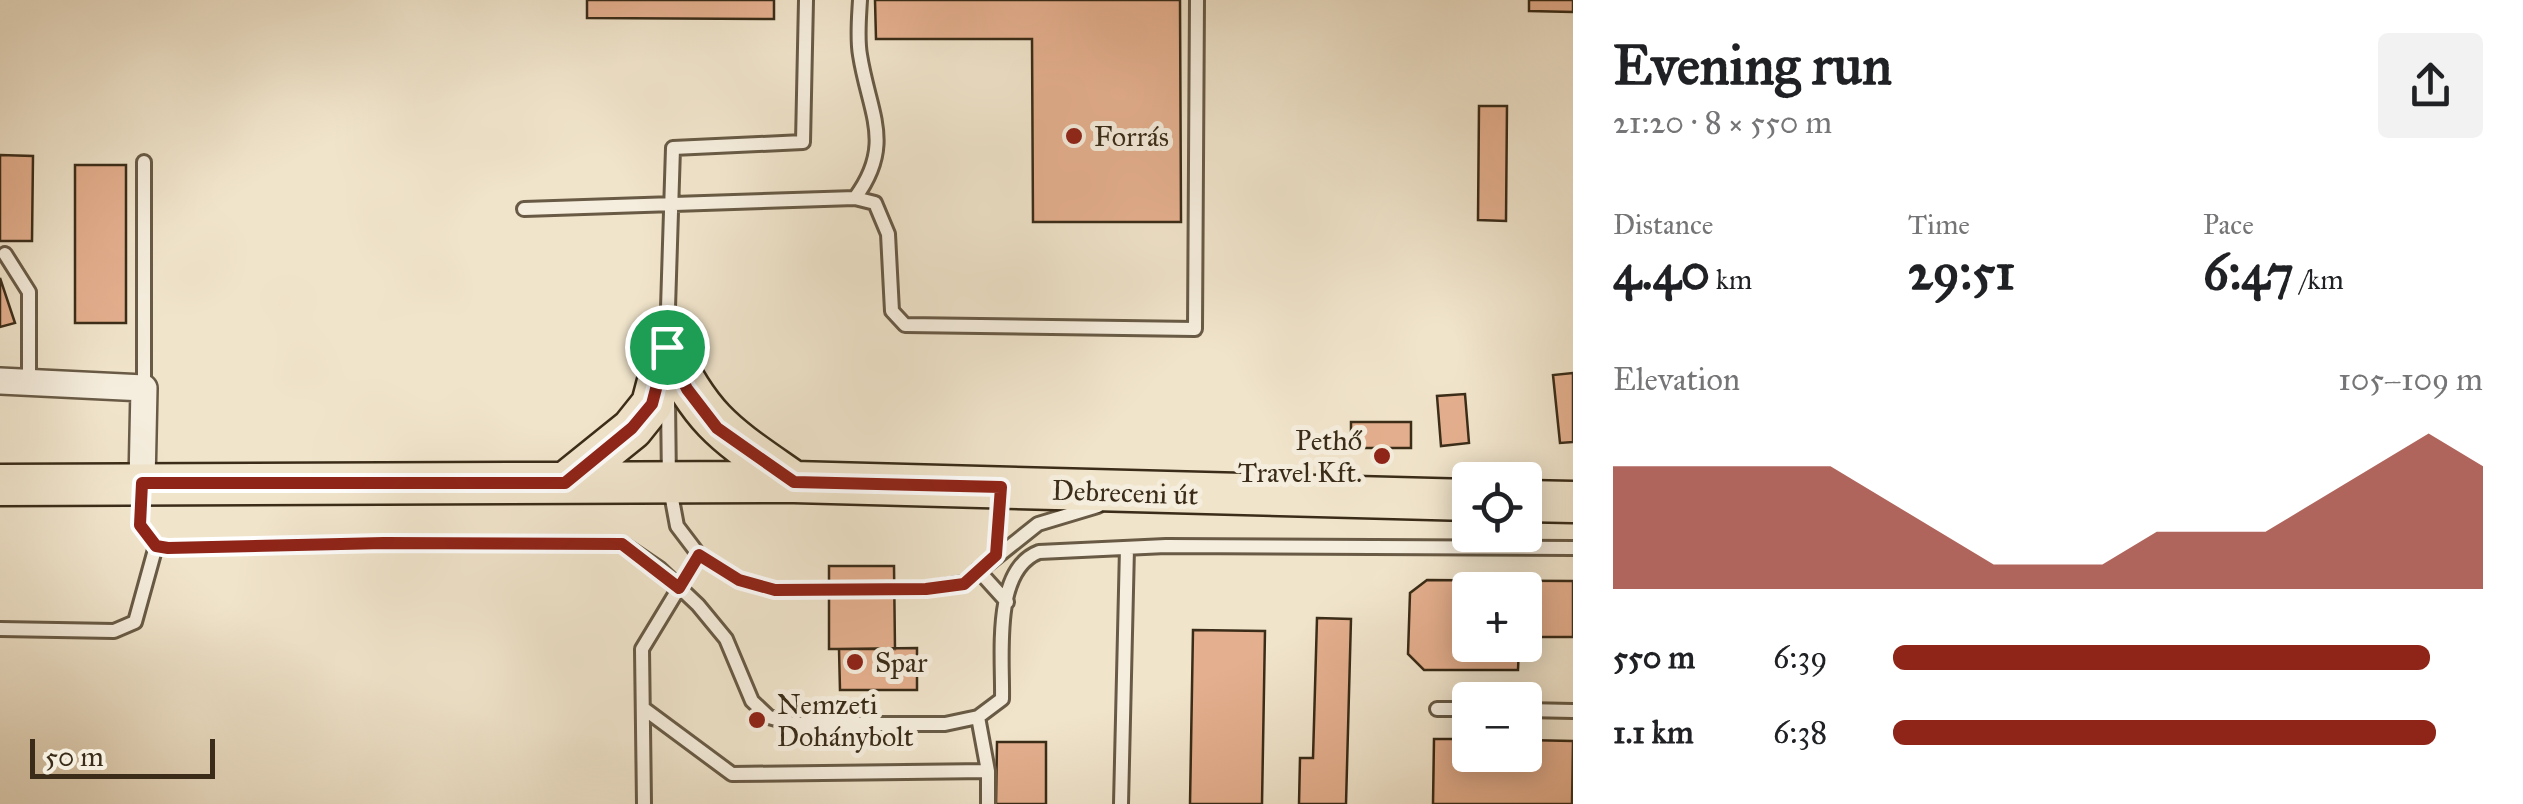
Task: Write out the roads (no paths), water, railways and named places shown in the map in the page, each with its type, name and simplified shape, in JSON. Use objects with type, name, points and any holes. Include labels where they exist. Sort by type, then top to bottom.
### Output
[{"type":"main road","points":[[667,347],[687,389],[717,428],[794,482]]},
{"type":"main road","points":[[565,483],[632,428],[652,404],[667,347]]},
{"type":"main road","name":"Debreceni út","points":[[0,485],[794,482],[1452,500]]},
{"type":"main road","points":[[1542,501],[1573,502]]},
{"type":"street","points":[[0,381],[144,388],[142,483]]},
{"type":"lane","points":[[806,0],[803,142],[673,148],[667,347],[669,483],[677,526],[699,555],[739,580],[775,590],[926,589],[964,584],[1038,524],[1133,493]]},
{"type":"lane","points":[[856,198],[872,174],[878,148],[859,53],[860,0]]},
{"type":"lane","points":[[524,208],[674,207],[856,198],[875,203],[888,234],[892,311],[905,325],[1195,329],[1198,0]]},
{"type":"lane","points":[[144,162],[144,388]]},
{"type":"lane","points":[[5,254],[30,292],[30,381]]},
{"type":"lane","points":[[142,483],[140,525],[156,546]]},
{"type":"lane","points":[[996,555],[1001,487]]},
{"type":"lane","points":[[156,546],[622,544],[679,588],[726,639],[752,701],[769,717],[794,724],[945,724],[978,717],[1002,698],[1012,577],[1026,557],[1039,552],[1128,548],[1573,548]]},
{"type":"lane","points":[[0,629],[114,630],[135,622],[156,546]]},
{"type":"lane","points":[[1121,804],[1128,548]]},
{"type":"lane","points":[[644,804],[642,649],[699,555]]},
{"type":"lane","points":[[978,570],[1007,602]]},
{"type":"lane","points":[[643,708],[732,774],[988,770]]},
{"type":"lane","points":[[1437,709],[1452,709]]},
{"type":"lane","points":[[1542,710],[1573,711]]},
{"type":"lane","points":[[978,717],[988,770],[988,804]]},
{"type":"place","name":"Forrás","points":[[1074,136]]},
{"type":"place","name":"Pethő Travel Kft.","points":[[1382,456]]},
{"type":"place","name":"Spar","points":[[855,662]]},
{"type":"place","name":"Nemzeti Dohánybolt","points":[[757,720]]}]
